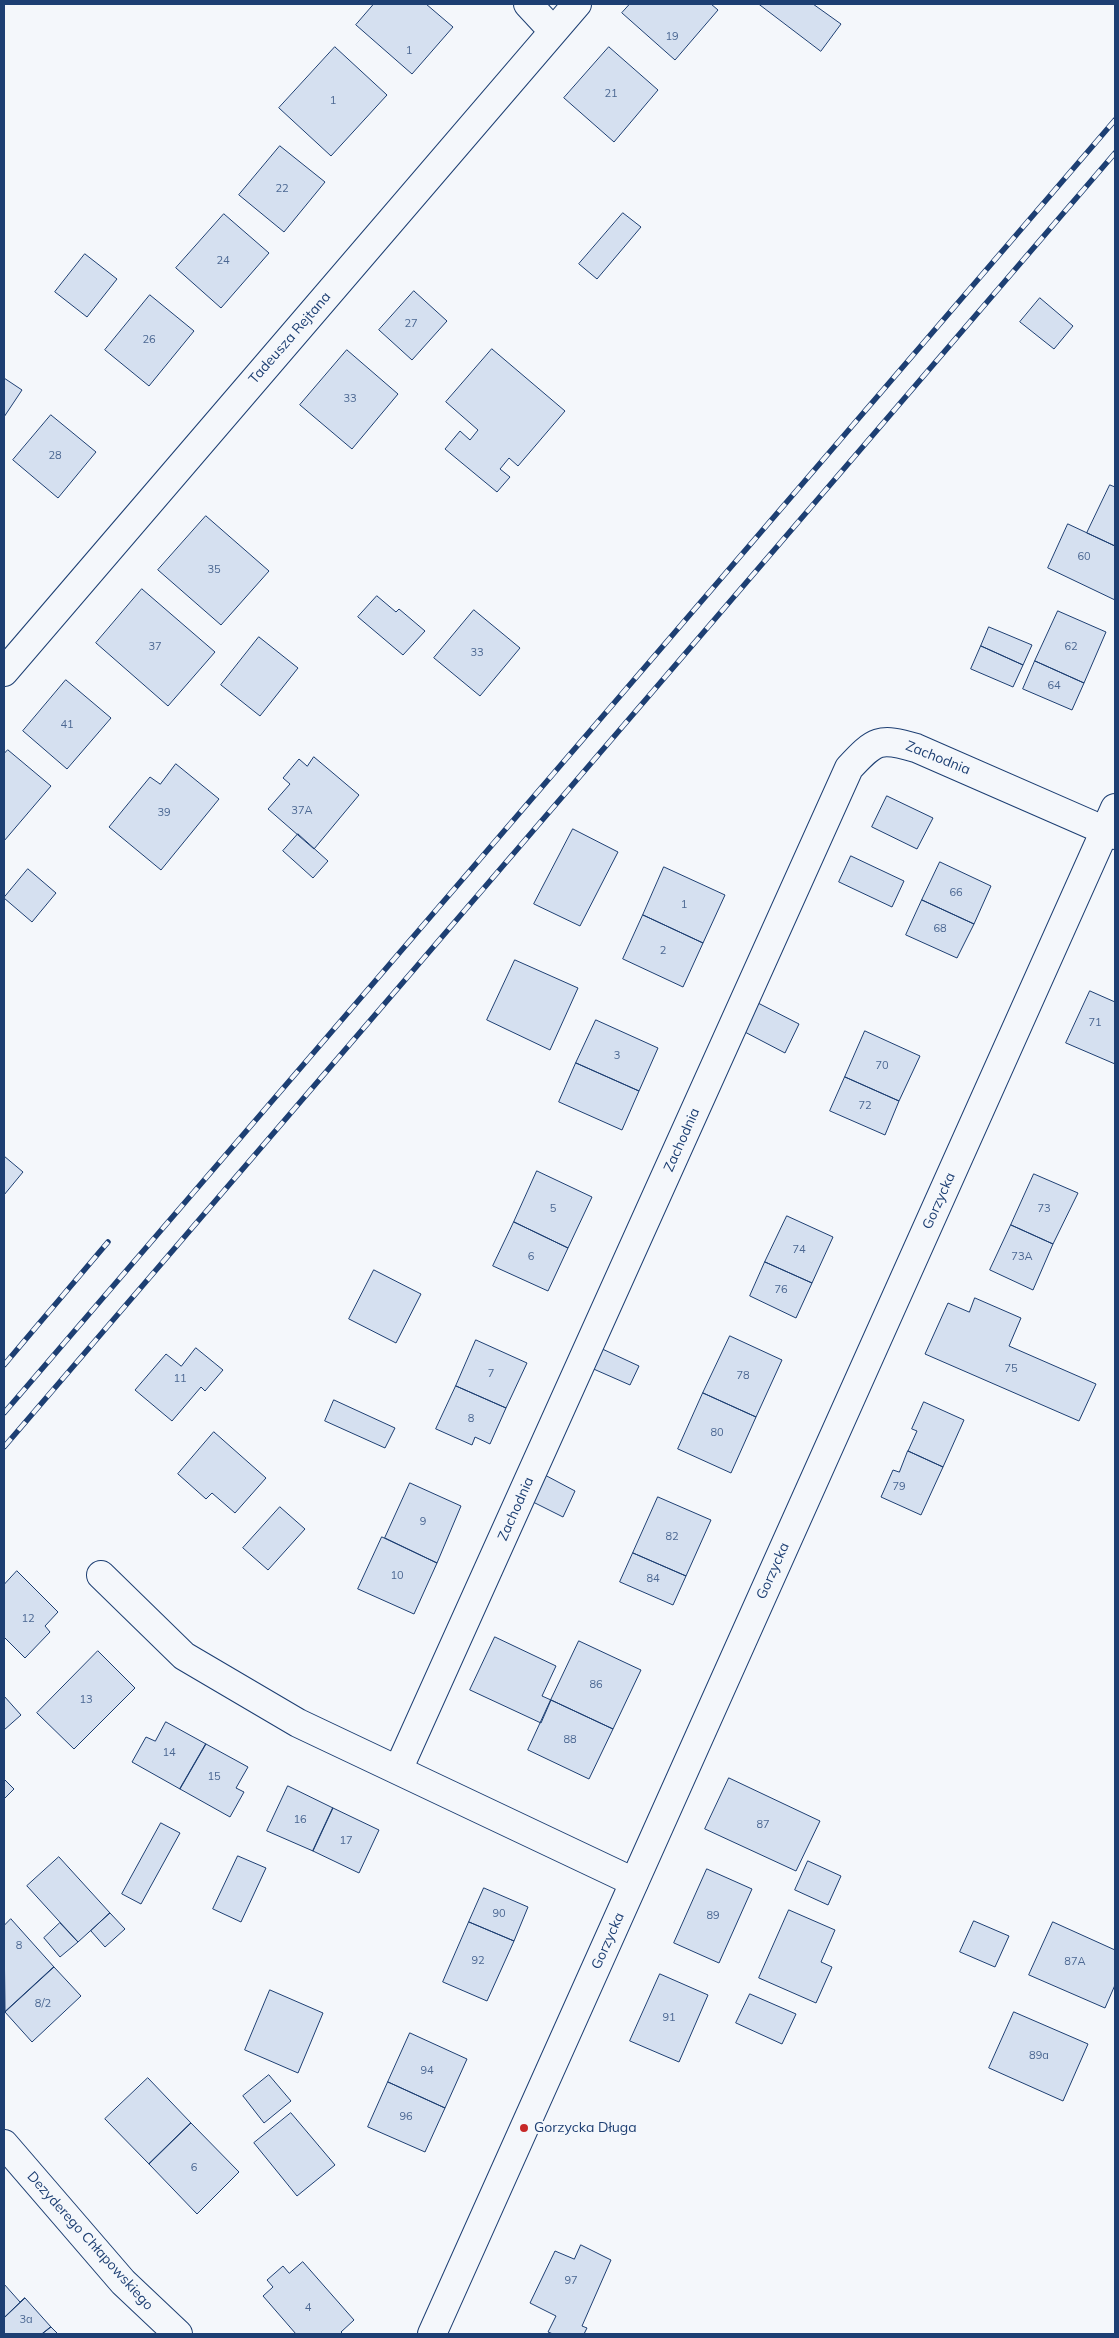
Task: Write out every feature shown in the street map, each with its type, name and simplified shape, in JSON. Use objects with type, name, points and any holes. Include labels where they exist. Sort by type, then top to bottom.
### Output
[{"type":"street","points":[[528,4],[553,32]]},
{"type":"street","name":"Tadeusza Rejtana","points":[[4,672],[577,4]]},
{"type":"street","name":"Zachodnia","points":[[398,1770],[849,768],[870,746],[893,741],[916,748],[1112,824]]},
{"type":"street","name":"Gorzycka","points":[[432,2334],[1112,824]]},
{"type":"street","points":[[101,1575],[184,1656],[298,1723],[634,1882]]},
{"type":"street","name":"Dezyderego Chłapowskiego","points":[[4,2144],[123,2282],[178,2334]]},
{"type":"building","points":[[374,4],[426,4],[453,27],[412,74],[356,25]]},
{"type":"building","points":[[630,4],[711,4],[718,10],[675,60],[622,13]]},
{"type":"building","points":[[759,4],[813,4],[841,24],[821,51]]},
{"type":"building","points":[[335,47],[387,95],[331,156],[279,108]]},
{"type":"building","points":[[609,47],[658,90],[614,142],[564,98]]},
{"type":"building","points":[[280,146],[325,182],[284,232],[239,195]]},
{"type":"building","points":[[623,213],[641,227],[597,279],[579,264]]},
{"type":"building","points":[[224,214],[269,253],[221,308],[176,268]]},
{"type":"building","points":[[85,254],[117,279],[87,317],[55,292]]},
{"type":"building","points":[[414,291],[447,321],[412,360],[379,330]]},
{"type":"building","points":[[150,295],[194,331],[149,386],[105,350]]},
{"type":"building","points":[[1040,298],[1073,326],[1054,349],[1020,322]]},
{"type":"building","points":[[492,349],[565,411],[518,466],[509,458],[500,469],[510,477],[497,492],[445,449],[460,431],[470,440],[478,430],[446,402]]},
{"type":"building","points":[[347,350],[398,394],[352,449],[300,405]]},
{"type":"building","points":[[4,378],[22,390],[4,417]]},
{"type":"building","points":[[51,415],[96,452],[58,498],[13,460]]},
{"type":"building","points":[[1110,485],[1115,487],[1115,546],[1087,533]]},
{"type":"building","points":[[206,516],[269,571],[221,625],[158,570]]},
{"type":"building","points":[[1068,524],[1115,546],[1115,600],[1048,568]]},
{"type":"building","points":[[142,589],[215,652],[168,706],[96,643]]},
{"type":"building","points":[[377,596],[396,612],[399,609],[425,631],[403,655],[358,617]]},
{"type":"building","points":[[474,610],[520,648],[480,696],[434,658]]},
{"type":"building","points":[[1058,611],[1106,632],[1084,683],[1035,661]]},
{"type":"building","points":[[989,627],[1032,645],[1023,665],[981,646]]},
{"type":"building","points":[[259,637],[298,668],[260,716],[221,685]]},
{"type":"building","points":[[981,646],[1023,665],[1013,687],[971,669]]},
{"type":"building","points":[[1035,661],[1084,683],[1072,710],[1023,689]]},
{"type":"building","points":[[66,680],[111,718],[67,769],[23,731]]},
{"type":"building","points":[[8,750],[51,786],[4,841],[4,754]]},
{"type":"building","points":[[314,757],[359,795],[314,849],[268,809],[290,784],[283,778],[299,759],[307,766]]},
{"type":"building","points":[[176,764],[219,799],[161,870],[109,827],[150,777],[160,784]]},
{"type":"building","points":[[887,796],[933,818],[917,849],[872,827]]},
{"type":"building","points":[[573,829],[618,852],[580,926],[534,904]]},
{"type":"building","points":[[298,834],[328,861],[313,878],[283,851]]},
{"type":"building","points":[[851,856],[904,881],[892,907],[839,882]]},
{"type":"building","points":[[940,862],[991,886],[974,924],[922,900]]},
{"type":"building","points":[[664,867],[725,895],[703,943],[643,915]]},
{"type":"building","points":[[28,869],[56,893],[32,922],[4,898]]},
{"type":"building","points":[[922,900],[974,924],[957,958],[906,935]]},
{"type":"building","points":[[643,915],[703,943],[683,987],[623,959]]},
{"type":"building","points":[[515,960],[578,988],[550,1050],[487,1020]]},
{"type":"building","points":[[1090,991],[1115,1002],[1115,1064],[1066,1043]]},
{"type":"building","points":[[756,1002],[799,1024],[785,1053],[741,1030]]},
{"type":"building","points":[[596,1020],[658,1048],[639,1091],[576,1063]]},
{"type":"building","points":[[865,1031],[920,1056],[899,1101],[845,1077]]},
{"type":"building","points":[[576,1063],[639,1091],[622,1130],[559,1102]]},
{"type":"building","points":[[845,1077],[899,1101],[885,1135],[830,1111]]},
{"type":"building","points":[[4,1156],[23,1172],[4,1195]]},
{"type":"building","points":[[537,1171],[592,1197],[568,1248],[514,1222]]},
{"type":"building","points":[[1034,1174],[1078,1193],[1053,1244],[1011,1225]]},
{"type":"building","points":[[787,1216],[833,1237],[812,1283],[765,1262]]},
{"type":"building","points":[[514,1222],[568,1248],[548,1291],[493,1266]]},
{"type":"building","points":[[1011,1225],[1053,1244],[1033,1290],[990,1270]]},
{"type":"building","points":[[765,1262],[812,1283],[796,1318],[750,1296]]},
{"type":"building","points":[[374,1270],[421,1294],[396,1343],[349,1319]]},
{"type":"building","points":[[975,1298],[1021,1318],[1009,1346],[1096,1384],[1079,1421],[925,1354],[948,1303],[969,1312]]},
{"type":"building","points":[[730,1336],[782,1360],[756,1417],[703,1393]]},
{"type":"building","points":[[476,1340],[527,1363],[506,1408],[456,1386]]},
{"type":"building","points":[[598,1347],[639,1366],[630,1385],[589,1367]]},
{"type":"building","points":[[196,1348],[223,1370],[205,1391],[201,1387],[172,1421],[135,1390],[166,1354],[181,1366]]},
{"type":"building","points":[[456,1386],[506,1408],[490,1444],[475,1437],[472,1445],[436,1429]]},
{"type":"building","points":[[703,1393],[756,1417],[731,1473],[678,1449]]},
{"type":"building","points":[[334,1400],[395,1428],[385,1448],[325,1421]]},
{"type":"building","points":[[924,1402],[964,1420],[943,1467],[908,1451],[917,1431],[912,1429]]},
{"type":"building","points":[[214,1432],[266,1478],[235,1513],[212,1493],[206,1499],[178,1474]]},
{"type":"building","points":[[908,1451],[943,1467],[921,1515],[881,1497],[893,1470],[899,1472]]},
{"type":"building","points":[[543,1474],[575,1491],[563,1517],[529,1500]]},
{"type":"building","points":[[410,1483],[461,1506],[437,1563],[385,1538]]},
{"type":"building","points":[[658,1497],[711,1520],[686,1576],[633,1553]]},
{"type":"building","points":[[280,1507],[305,1529],[268,1570],[243,1548]]},
{"type":"building","points":[[382,1537],[437,1563],[414,1614],[358,1589]]},
{"type":"building","points":[[633,1553],[686,1576],[673,1605],[620,1582]]},
{"type":"building","points":[[17,1571],[58,1612],[45,1626],[50,1632],[25,1658],[4,1637],[4,1585]]},
{"type":"building","points":[[495,1637],[556,1666],[542,1696],[551,1700],[541,1723],[470,1690]]},
{"type":"building","points":[[579,1641],[641,1670],[613,1729],[551,1700]]},
{"type":"building","points":[[98,1651],[135,1688],[74,1749],[37,1713]]},
{"type":"building","points":[[4,1696],[21,1715],[4,1730]]},
{"type":"building","points":[[551,1700],[613,1729],[589,1779],[528,1750]]},
{"type":"building","points":[[166,1722],[206,1744],[180,1789],[132,1762],[146,1737],[155,1741]]},
{"type":"building","points":[[206,1744],[248,1767],[236,1788],[244,1792],[230,1817],[180,1789]]},
{"type":"building","points":[[729,1778],[820,1821],[796,1871],[705,1829]]},
{"type":"building","points":[[4,1779],[14,1789],[4,1799]]},
{"type":"building","points":[[288,1786],[333,1808],[313,1851],[267,1831]]},
{"type":"building","points":[[333,1808],[379,1830],[359,1873],[313,1851]]},
{"type":"building","points":[[161,1823],[180,1833],[141,1904],[122,1894]]},
{"type":"building","points":[[238,1856],[266,1868],[241,1922],[213,1909]]},
{"type":"building","points":[[59,1857],[110,1913],[78,1942],[27,1886]]},
{"type":"building","points":[[808,1861],[841,1876],[828,1905],[795,1890]]},
{"type":"building","points":[[707,1869],[752,1889],[719,1963],[674,1943]]},
{"type":"building","points":[[484,1888],[528,1907],[514,1941],[469,1922]]},
{"type":"building","points":[[789,1910],[835,1930],[821,1962],[832,1967],[816,2003],[759,1978]]},
{"type":"building","points":[[110,1913],[125,1929],[105,1947],[91,1931]]},
{"type":"building","points":[[11,1919],[54,1967],[5,2012],[4,1926]]},
{"type":"building","points":[[974,1921],[1009,1936],[995,1967],[960,1952]]},
{"type":"building","points":[[469,1922],[514,1941],[487,2001],[443,1982]]},
{"type":"building","points":[[1053,1922],[1115,1950],[1115,1985],[1105,2008],[1029,1975]]},
{"type":"building","points":[[60,1923],[78,1942],[60,1957],[44,1938]]},
{"type":"building","points":[[54,1967],[81,1996],[32,2042],[5,2012]]},
{"type":"building","points":[[660,1974],[708,1995],[679,2062],[630,2041]]},
{"type":"building","points":[[270,1990],[323,2013],[298,2073],[245,2050]]},
{"type":"building","points":[[750,1994],[796,2014],[782,2044],[736,2023]]},
{"type":"building","points":[[1014,2012],[1088,2044],[1063,2101],[989,2068]]},
{"type":"building","points":[[410,2033],[467,2059],[445,2108],[388,2082]]},
{"type":"building","points":[[269,2075],[291,2101],[264,2123],[243,2096]]},
{"type":"building","points":[[148,2078],[191,2123],[149,2164],[105,2119]]},
{"type":"building","points":[[388,2082],[445,2108],[425,2152],[368,2127]]},
{"type":"building","points":[[291,2113],[335,2165],[297,2196],[254,2143]]},
{"type":"building","points":[[191,2123],[239,2172],[197,2214],[149,2164]]},
{"type":"building","points":[[581,2245],[611,2260],[582,2326],[587,2328],[584,2334],[553,2334],[548,2332],[556,2316],[530,2303],[555,2251],[574,2259]]},
{"type":"building","points":[[303,2262],[354,2320],[341,2332],[343,2334],[296,2334],[263,2296],[273,2287],[267,2280],[283,2266],[289,2273]]},
{"type":"building","points":[[4,2284],[20,2302],[25,2298],[4,2318]]},
{"type":"building","points":[[25,2298],[51,2327],[42,2334],[4,2334],[4,2318]]},
{"type":"building","points":[[51,2327],[58,2334],[42,2334]]},
{"type":"railway","points":[[4,1413],[1115,120]]},
{"type":"railway","points":[[4,1447],[1115,153]]},
{"type":"railway","points":[[4,1365],[108,1242]]},
{"type":"place","name":"Gorzycka Długa","points":[[524,2128]]}]
